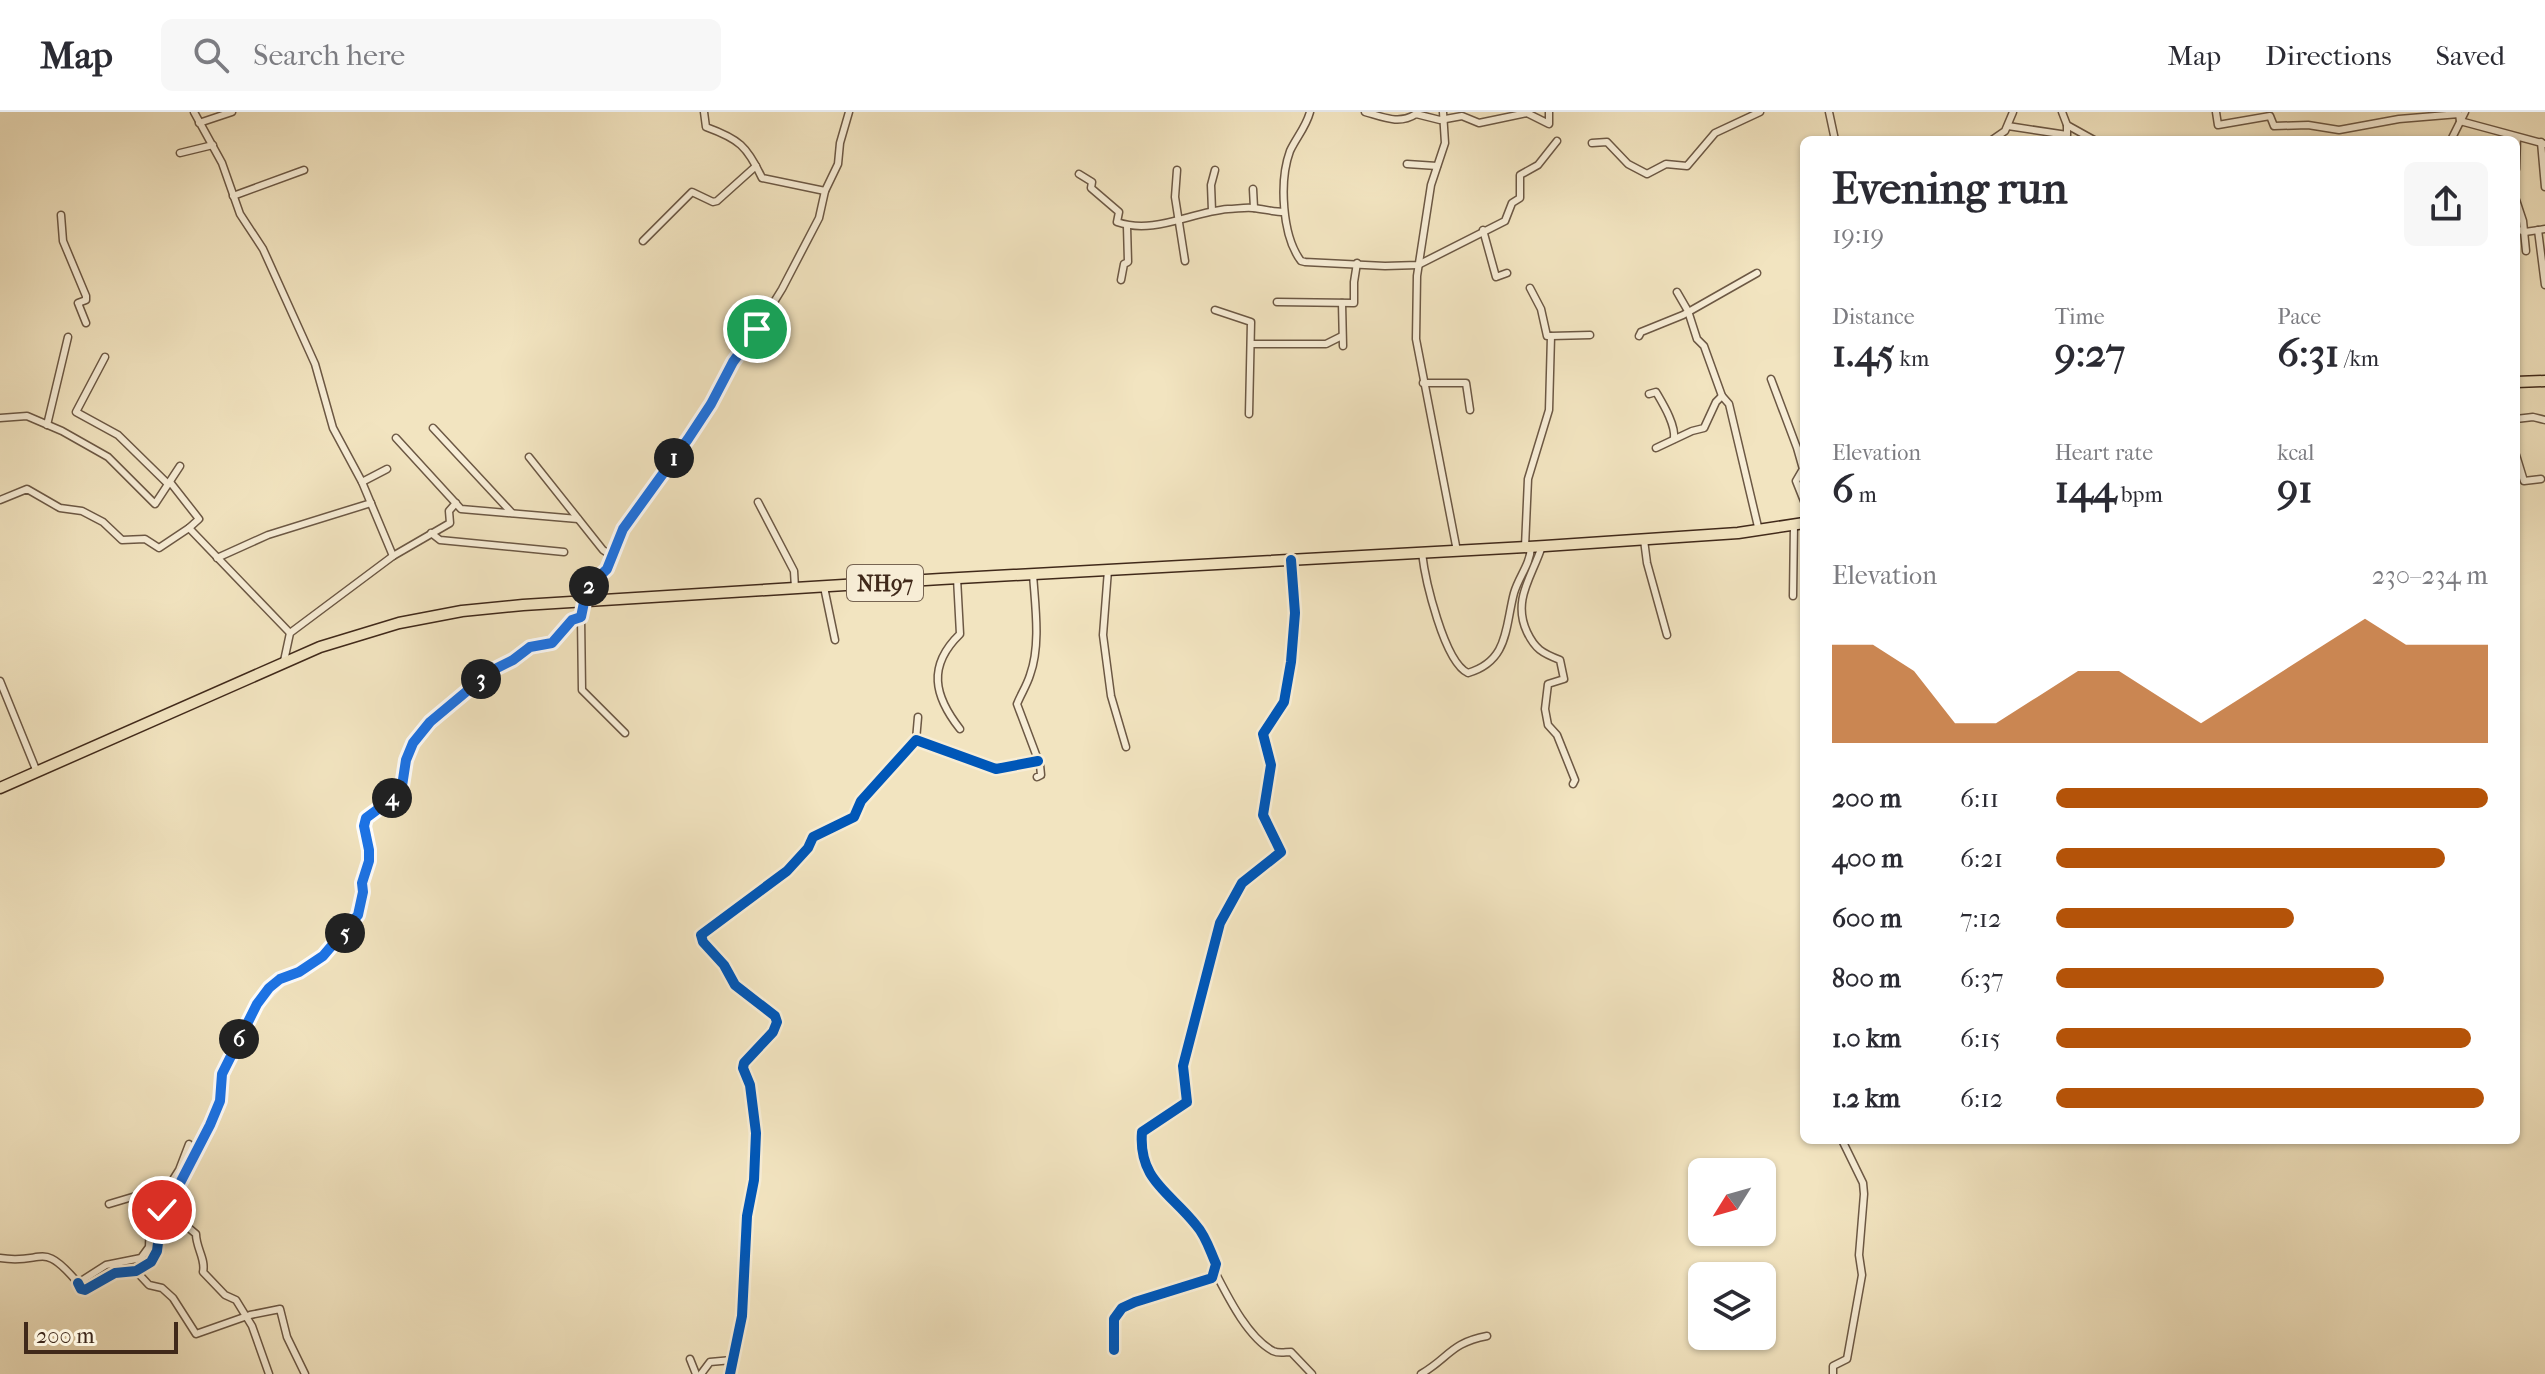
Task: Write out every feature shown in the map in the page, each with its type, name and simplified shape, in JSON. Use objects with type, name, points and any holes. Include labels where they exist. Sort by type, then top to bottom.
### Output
[{"type":"highway","points":[[2520,382],[2545,381]]},
{"type":"highway","name":"NH97","points":[[0,788],[284,661],[399,623],[462,611],[957,578],[1644,540],[1759,531],[1799,524]]},
{"type":"street","points":[[194,112],[213,145],[247,226],[263,249],[315,364],[333,428],[362,482],[393,556]]},
{"type":"street","points":[[199,123],[232,112]]},
{"type":"street","points":[[704,112],[706,127],[742,145],[751,154],[762,178],[825,191]]},
{"type":"street","points":[[625,733],[582,690],[581,617],[587,588],[607,569],[623,529],[694,430],[733,362],[782,289],[819,218],[825,191],[838,164],[849,112]]},
{"type":"street","points":[[1310,112],[1290,152],[1286,172],[1284,212],[1291,245],[1301,261],[1418,265],[1455,248],[1483,230],[1505,221],[1512,203],[1520,198],[1520,175],[1538,165],[1557,141]]},
{"type":"street","points":[[1365,112],[1405,120],[1416,113],[1440,120],[1443,115]]},
{"type":"street","points":[[1443,115],[1468,115],[1479,123],[1527,113],[1549,124],[1549,112]]},
{"type":"street","points":[[1592,143],[1607,142],[1628,164],[1647,174],[1666,164],[1687,166],[1715,133],[1760,112]]},
{"type":"street","points":[[1829,112],[1834,136]]},
{"type":"street","points":[[1998,136],[2005,131],[2013,112]]},
{"type":"street","points":[[2062,112],[2070,126],[2087,136]]},
{"type":"street","points":[[2216,112],[2218,125],[2270,116],[2274,126],[2308,125],[2339,130],[2399,116],[2459,114],[2460,121]]},
{"type":"street","points":[[2454,136],[2465,112]]},
{"type":"street","points":[[1443,115],[1445,143],[1431,185],[1418,265],[1416,339],[1457,551]]},
{"type":"street","points":[[2460,121],[2500,136]]},
{"type":"street","points":[[2008,126],[2067,135],[2070,126]]},
{"type":"street","points":[[2069,136],[2070,126]]},
{"type":"street","points":[[2520,138],[2543,143],[2545,187]]},
{"type":"street","points":[[180,153],[213,145]]},
{"type":"street","points":[[1407,164],[1437,166]]},
{"type":"street","points":[[643,241],[692,192],[717,201],[756,166]]},
{"type":"street","points":[[233,196],[304,170]]},
{"type":"street","points":[[1177,170],[1175,197],[1185,261]]},
{"type":"street","points":[[1212,211],[1211,185],[1215,170]]},
{"type":"street","points":[[1079,174],[1092,182],[1091,188],[1119,212],[1117,222],[1127,226],[1144,228],[1212,211],[1254,208],[1284,212]]},
{"type":"street","points":[[1253,189],[1254,208]]},
{"type":"street","points":[[2520,214],[2526,251]]},
{"type":"street","points":[[61,215],[63,241],[86,296],[86,300],[78,303],[86,323]]},
{"type":"street","points":[[1121,280],[1124,264],[1128,262],[1127,226]]},
{"type":"street","points":[[1483,230],[1496,277],[1507,273]]},
{"type":"street","points":[[2520,230],[2541,230],[2545,285]]},
{"type":"street","points":[[1277,302],[1354,303],[1357,263]]},
{"type":"street","points":[[1639,336],[1757,273]]},
{"type":"street","points":[[1530,288],[1541,309],[1547,336],[1590,335]]},
{"type":"street","points":[[1677,292],[1688,311],[1697,339],[1704,346],[1722,396],[1729,404],[1759,531]]},
{"type":"street","points":[[1342,303],[1343,346]]},
{"type":"street","points":[[1215,310],[1251,321],[1249,414]]},
{"type":"street","points":[[1252,344],[1326,344],[1342,336]]},
{"type":"street","points":[[1422,553],[1432,605],[1460,670],[1468,673],[1482,669],[1503,646],[1514,593],[1530,561],[1533,547],[1528,479],[1549,410],[1551,336]]},
{"type":"street","points":[[47,425],[68,337]]},
{"type":"street","points":[[0,500],[27,489],[60,508],[82,511],[103,522],[122,540],[145,539],[159,548],[199,519],[169,483],[118,435],[76,412],[105,357]]},
{"type":"street","points":[[1771,379],[1800,458]]},
{"type":"street","points":[[1423,383],[1466,383],[1470,410]]},
{"type":"street","points":[[1649,394],[1656,392],[1661,400],[1675,431],[1674,439]]},
{"type":"street","points":[[1656,448],[1704,428],[1722,396]]},
{"type":"street","points":[[0,418],[27,416],[108,457],[155,504],[180,466]]},
{"type":"street","points":[[2520,419],[2545,420]]},
{"type":"street","points":[[433,428],[513,514]]},
{"type":"street","points":[[396,438],[461,509],[578,519]]},
{"type":"street","points":[[529,457],[603,550],[612,556]]},
{"type":"street","points":[[2520,468],[2524,481],[2541,479]]},
{"type":"street","points":[[362,482],[387,469]]},
{"type":"street","points":[[758,502],[794,571],[795,588]]},
{"type":"street","points":[[217,558],[258,539],[371,503]]},
{"type":"street","points":[[284,661],[290,633],[393,556],[450,523],[449,511],[456,503]]},
{"type":"street","points":[[1793,596],[1799,524]]},
{"type":"street","points":[[189,528],[290,633]]},
{"type":"street","points":[[431,533],[440,540],[564,552]]},
{"type":"street","points":[[1644,540],[1647,563],[1667,635]]},
{"type":"street","points":[[1533,547],[1520,618],[1533,645],[1540,652],[1560,660],[1564,679],[1548,684],[1545,709],[1548,725],[1557,735],[1575,780],[1573,784]]},
{"type":"street","points":[[1114,1350],[1114,1319],[1122,1308],[1212,1278],[1216,1264],[1198,1226],[1156,1184],[1141,1151],[1142,1132],[1187,1102],[1183,1066],[1220,923],[1242,883],[1281,852],[1263,815],[1271,765],[1263,734],[1284,702],[1291,662],[1295,613],[1291,560]]},
{"type":"street","points":[[1108,570],[1103,635],[1111,696],[1126,747]]},
{"type":"street","points":[[1033,574],[1036,627],[1033,662],[1017,704],[1041,770],[1037,777]]},
{"type":"street","points":[[957,578],[960,634],[947,647],[936,678],[943,703],[960,729]]},
{"type":"street","points":[[824,587],[835,640]]},
{"type":"street","points":[[0,1258],[11,1260],[45,1255],[57,1260],[85,1290],[115,1273],[136,1271],[151,1262],[157,1251],[162,1210],[179,1185],[210,1125],[220,1101],[222,1074],[257,1004],[280,979],[299,972],[323,956],[358,915],[362,883],[369,861],[364,826],[366,818],[389,801],[402,786],[406,760],[413,743],[430,722],[491,671],[530,647],[552,643],[572,620],[581,617]]},
{"type":"street","points":[[1482,669],[1482,680]]},
{"type":"street","points":[[0,681],[37,772]]},
{"type":"street","points":[[730,1374],[742,1316],[747,1216],[754,1180],[756,1133],[750,1085],[743,1068],[744,1063],[773,1032],[777,1022],[775,1016],[735,985],[701,935],[787,871],[808,848],[813,837],[854,817],[861,801],[916,740],[918,717]]},
{"type":"street","points":[[916,740],[996,769],[1038,761]]},
{"type":"street","points":[[80,1286],[106,1265],[135,1261],[146,1254],[151,1239],[150,1222],[166,1187],[179,1170],[189,1144]]},
{"type":"street","points":[[1833,1374],[1833,1366],[1847,1359],[1862,1275],[1859,1255],[1863,1183],[1844,1144]]},
{"type":"street","points":[[109,1204],[166,1187]]},
{"type":"street","points":[[162,1210],[179,1215],[196,1234],[203,1272],[225,1295],[236,1300],[252,1326],[269,1374]]},
{"type":"street","points":[[160,1227],[181,1231]]},
{"type":"street","points":[[1214,1270],[1242,1320],[1269,1348],[1277,1353],[1291,1352],[1312,1374]]},
{"type":"street","points":[[136,1271],[149,1285],[162,1288],[173,1298],[196,1334],[280,1309],[287,1337],[305,1374]]},
{"type":"street","points":[[1421,1374],[1432,1369],[1456,1346],[1487,1336]]},
{"type":"street","points":[[690,1359],[699,1374],[710,1362],[732,1360]]},
{"type":"cycle path","points":[[1114,1350],[1114,1319],[1122,1308],[1212,1278],[1216,1264],[1199,1229],[1150,1174],[1142,1148],[1142,1132],[1187,1102],[1183,1066],[1220,923],[1242,883],[1281,852],[1263,815],[1271,765],[1263,734],[1284,702],[1291,662],[1295,613],[1291,560]]},
{"type":"cycle path","points":[[78,1283],[85,1290],[115,1273],[136,1271],[151,1262],[157,1251],[162,1210],[179,1185],[210,1125],[220,1101],[222,1074],[257,1004],[280,979],[299,972],[323,956],[358,915],[362,883],[369,861],[364,826],[366,818],[389,801],[402,786],[406,760],[413,743],[430,722],[491,671],[530,647],[552,643],[572,620],[581,617]]},
{"type":"cycle path","points":[[730,1374],[742,1316],[747,1216],[754,1180],[756,1133],[750,1085],[743,1068],[744,1063],[773,1032],[777,1022],[775,1016],[735,985],[701,935],[787,871],[808,848],[813,837],[854,817],[861,801],[916,740],[996,769],[1038,761]]},
{"type":"route","points":[[162,1210],[179,1185],[210,1125],[220,1101],[222,1074],[257,1004],[280,979],[299,972],[323,956],[358,915],[362,883],[369,861],[364,826],[366,818],[389,801],[402,786],[406,760],[413,743],[430,722],[491,671],[530,647],[552,643],[572,620],[581,617],[584,592],[607,569],[623,529],[688,439],[733,362],[757,329]]}]
